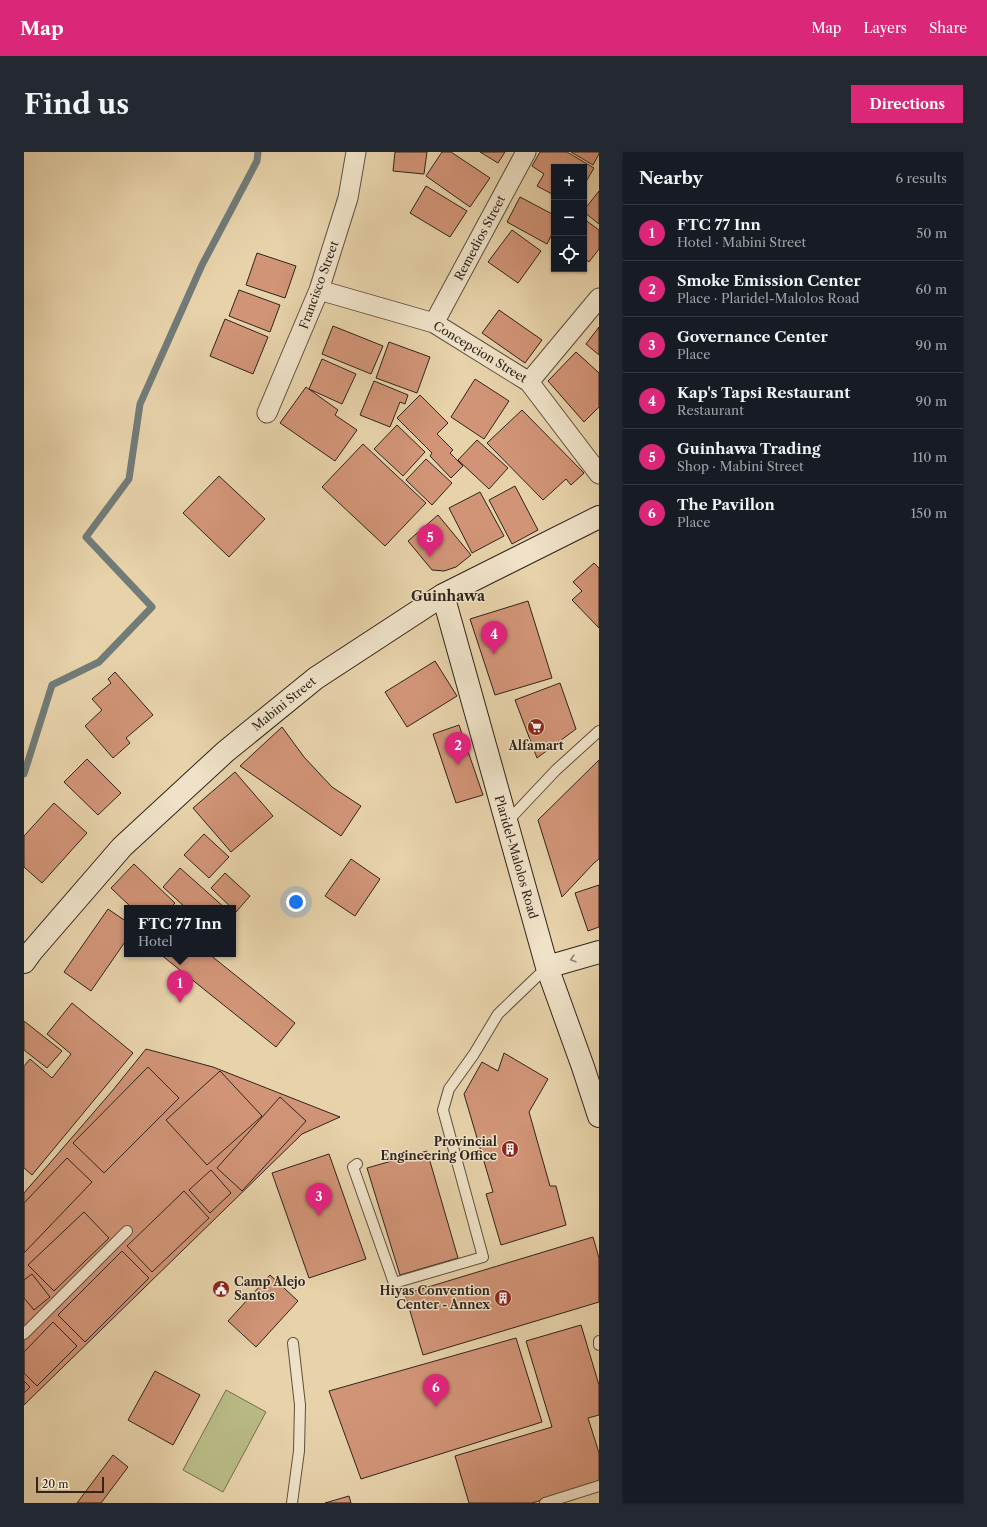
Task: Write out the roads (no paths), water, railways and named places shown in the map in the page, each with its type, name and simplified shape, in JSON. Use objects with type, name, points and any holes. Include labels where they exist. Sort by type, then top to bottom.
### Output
[{"type":"main road","name":"Mabini Street","points":[[24,962],[122,847],[225,752],[316,678],[443,595],[599,517]]},
{"type":"main road","name":"Plaridel-Malolos Road","points":[[443,595],[547,967],[599,1116]]},
{"type":"main road","points":[[547,967],[599,952]]},
{"type":"street","name":"Francisco Street","points":[[267,413],[320,290],[348,198],[356,152]]},
{"type":"street","name":"Remedios Street","points":[[434,323],[526,152]]},
{"type":"street","name":"Concepcion Street","points":[[320,290],[434,323],[529,382],[599,474]]},
{"type":"street","points":[[529,382],[599,298]]},
{"type":"lane","points":[[507,822],[556,770],[599,731]]},
{"type":"lane","points":[[357,1164],[353,1167],[394,1283],[483,1257],[443,1110],[449,1088],[474,1054],[498,1014],[547,967]]},
{"type":"lane","points":[[24,1334],[127,1230]]},
{"type":"lane","points":[[292,1503],[299,1451],[300,1405],[293,1343]]},
{"type":"lane","points":[[545,1503],[599,1486]]},
{"type":"waterway","points":[[24,774],[52,685],[99,662],[152,607],[86,537],[129,479],[140,404],[202,265],[257,161],[258,152]]},
{"type":"place","name":"Guinhawa Trading","points":[[430,557]]},
{"type":"place","name":"Kap's Tapsi Restaurant","points":[[494,654]]},
{"type":"place","name":"Alfamart","points":[[536,727]]},
{"type":"place","name":"Smoke Emission Center","points":[[458,765]]},
{"type":"place","name":"FTC 77 Inn","points":[[180,1003]]},
{"type":"place","name":"Provincial Engineering Office","points":[[510,1149]]},
{"type":"place","name":"Governance Center","points":[[319,1216]]},
{"type":"place","name":"Camp Alejo Santos","points":[[221,1289]]},
{"type":"place","name":"Hiyas Convention Center - Annex","points":[[503,1298]]},
{"type":"place","name":"The Pavillon","points":[[436,1407]]},
{"type":"district","name":"Guinhawa","points":[[448,596]]}]
